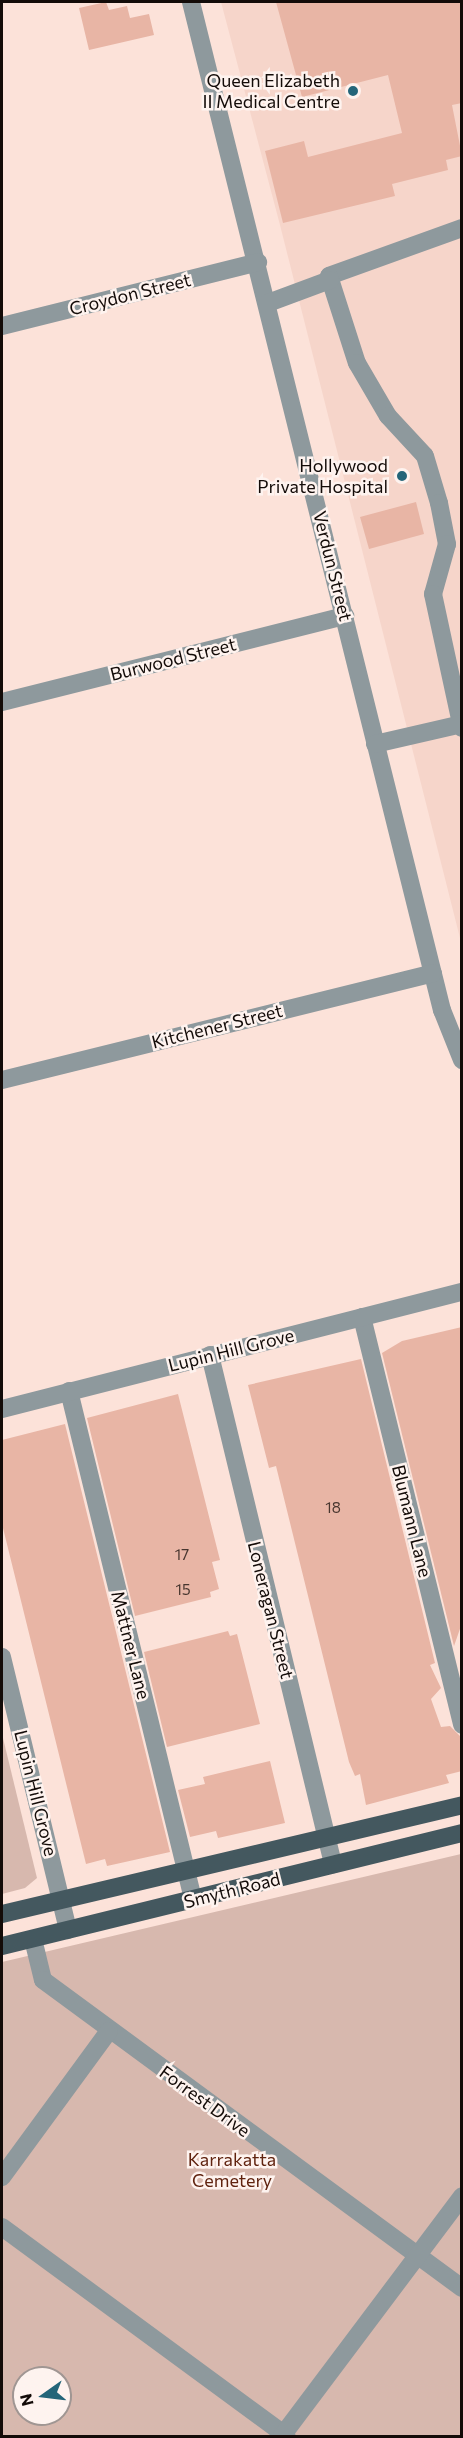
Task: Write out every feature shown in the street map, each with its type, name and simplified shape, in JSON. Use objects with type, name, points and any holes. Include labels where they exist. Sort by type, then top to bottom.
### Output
[{"type":"main road","name":"Smyth Road","points":[[2,1914],[61,1898],[462,1805]]},
{"type":"main road","name":"Smyth Road","points":[[2,1946],[462,1833]]},
{"type":"street","name":"Verdun Street","points":[[192,2],[432,973],[459,1048]]},
{"type":"street","points":[[375,744],[461,726],[433,594],[447,544],[425,456],[388,416],[357,363],[329,276],[360,262],[462,228]]},
{"type":"street","name":"Croydon Street","points":[[2,326],[258,262]]},
{"type":"street","points":[[268,303],[330,280]]},
{"type":"street","name":"Burwood Street","points":[[2,702],[345,616]]},
{"type":"street","name":"Kitchener Street","points":[[2,1080],[432,973]]},
{"type":"street","name":"Lupin Hill Grove","points":[[2,1408],[462,1292]]},
{"type":"street","name":"Blumann Lane","points":[[362,1317],[462,1725]]},
{"type":"street","name":"Loneragan Street","points":[[210,1355],[333,1864]]},
{"type":"street","name":"Mattner Lane","points":[[69,1391],[193,1899]]},
{"type":"street","name":"Lupin Hill Grove","points":[[2,1657],[68,1930]]},
{"type":"street","name":"Forrest Drive","points":[[33,1939],[43,1980],[109,2031],[462,2288]]},
{"type":"street","points":[[2,2177],[109,2031]]},
{"type":"street","points":[[2,2227],[284,2436],[462,2196]]},
{"type":"shaded area","name":"Hollywood Private Hospital","points":[[221,2],[461,2],[461,942],[280,225]]},
{"type":"green space","points":[[2,1734],[37,1878],[25,1888],[2,1894]]},
{"type":"green space","name":"Karrakatta Cemetery","points":[[461,1854],[461,2436],[2,2436],[2,1962]]},
{"type":"building","points":[[106,2],[109,10],[127,6],[130,18],[149,14],[154,35],[89,50],[79,8]]},
{"type":"building","name":"Queen Elizabeth II Medical Centre","points":[[276,2],[462,2],[462,103],[452,105],[462,156],[446,160],[448,170],[392,184],[395,196],[283,223],[265,151],[304,141],[308,157],[402,133],[388,75],[302,97]]},
{"type":"building","points":[[416,502],[424,534],[369,549],[360,517]]},
{"type":"building","points":[[462,1327],[462,1623],[454,1646],[382,1353],[402,1341]]},
{"type":"building","points":[[361,1359],[435,1663],[430,1665],[441,1688],[431,1699],[441,1727],[450,1726],[460,1736],[462,1759],[462,1771],[446,1775],[449,1783],[366,1805],[360,1774],[355,1776],[349,1762],[276,1466],[269,1468],[248,1385]]},
{"type":"building","points":[[178,1394],[220,1560],[212,1562],[219,1589],[210,1592],[211,1597],[135,1616],[87,1418]]},
{"type":"building","points":[[65,1424],[170,1852],[107,1866],[105,1859],[86,1864],[2,1524],[2,1440]]},
{"type":"building","points":[[228,1631],[230,1636],[237,1634],[260,1724],[167,1747],[144,1652]]},
{"type":"building","points":[[270,1761],[285,1823],[218,1838],[216,1831],[190,1837],[178,1790],[205,1784],[203,1777]]},
{"type":"place","name":"Queen Elizabeth II Medical Centre","points":[[353,91]]},
{"type":"place","name":"Hollywood Private Hospital","points":[[402,476]]}]
